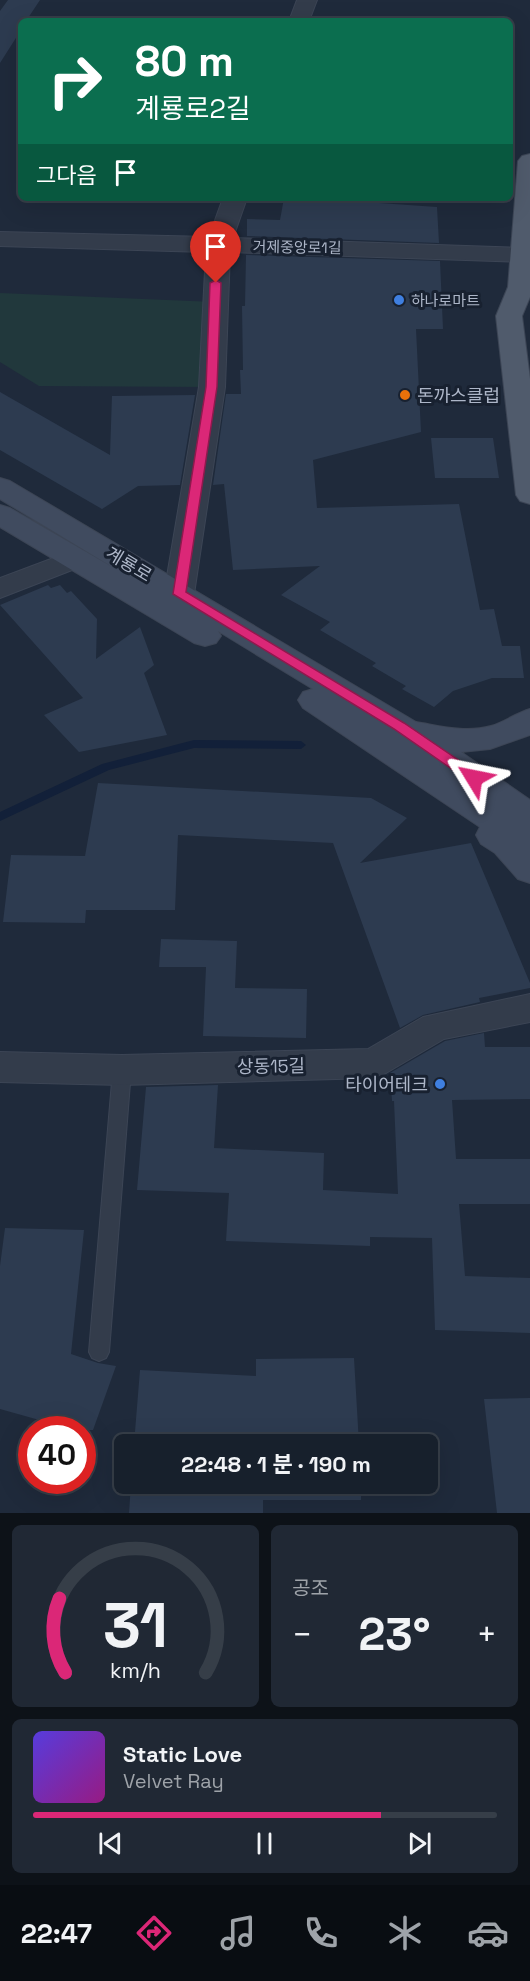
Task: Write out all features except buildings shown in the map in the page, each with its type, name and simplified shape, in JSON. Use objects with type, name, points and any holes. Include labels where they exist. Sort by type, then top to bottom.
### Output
[{"type":"main road","points":[[530,161],[522,255],[526,293],[509,316],[530,495]]},
{"type":"street","points":[[300,18],[307,0]]},
{"type":"street","points":[[175,605],[212,387],[218,245],[234,201]]},
{"type":"street","name":"거제중앙로1길","points":[[0,239],[522,255]]},
{"type":"street","name":"계룡로","points":[[0,487],[530,843]]},
{"type":"street","name":"계룡로","points":[[0,514],[75,559],[175,605],[399,726],[530,817]]},
{"type":"street","points":[[0,589],[75,559]]},
{"type":"street","points":[[327,708],[430,790],[507,844],[530,870]]},
{"type":"street","points":[[399,726],[439,739],[468,741],[500,736],[530,720]]},
{"type":"street","name":"상동15길","points":[[0,1067],[122,1070],[373,1063],[436,1027],[530,1008]]},
{"type":"lane","points":[[99,1352],[122,1070]]},
{"type":"green space","points":[[0,293],[215,302],[212,387],[39,386],[0,362]]},
{"type":"waterway","points":[[0,817],[106,767],[194,744],[301,745]]},
{"type":"place","name":"하나로마트","points":[[399,300]]},
{"type":"place","name":"돈까스클럽","points":[[405,395]]},
{"type":"place","name":"타이어테크","points":[[440,1084]]},
{"type":"route","points":[[216,283],[212,387],[179,594],[399,726],[474,778]]}]
